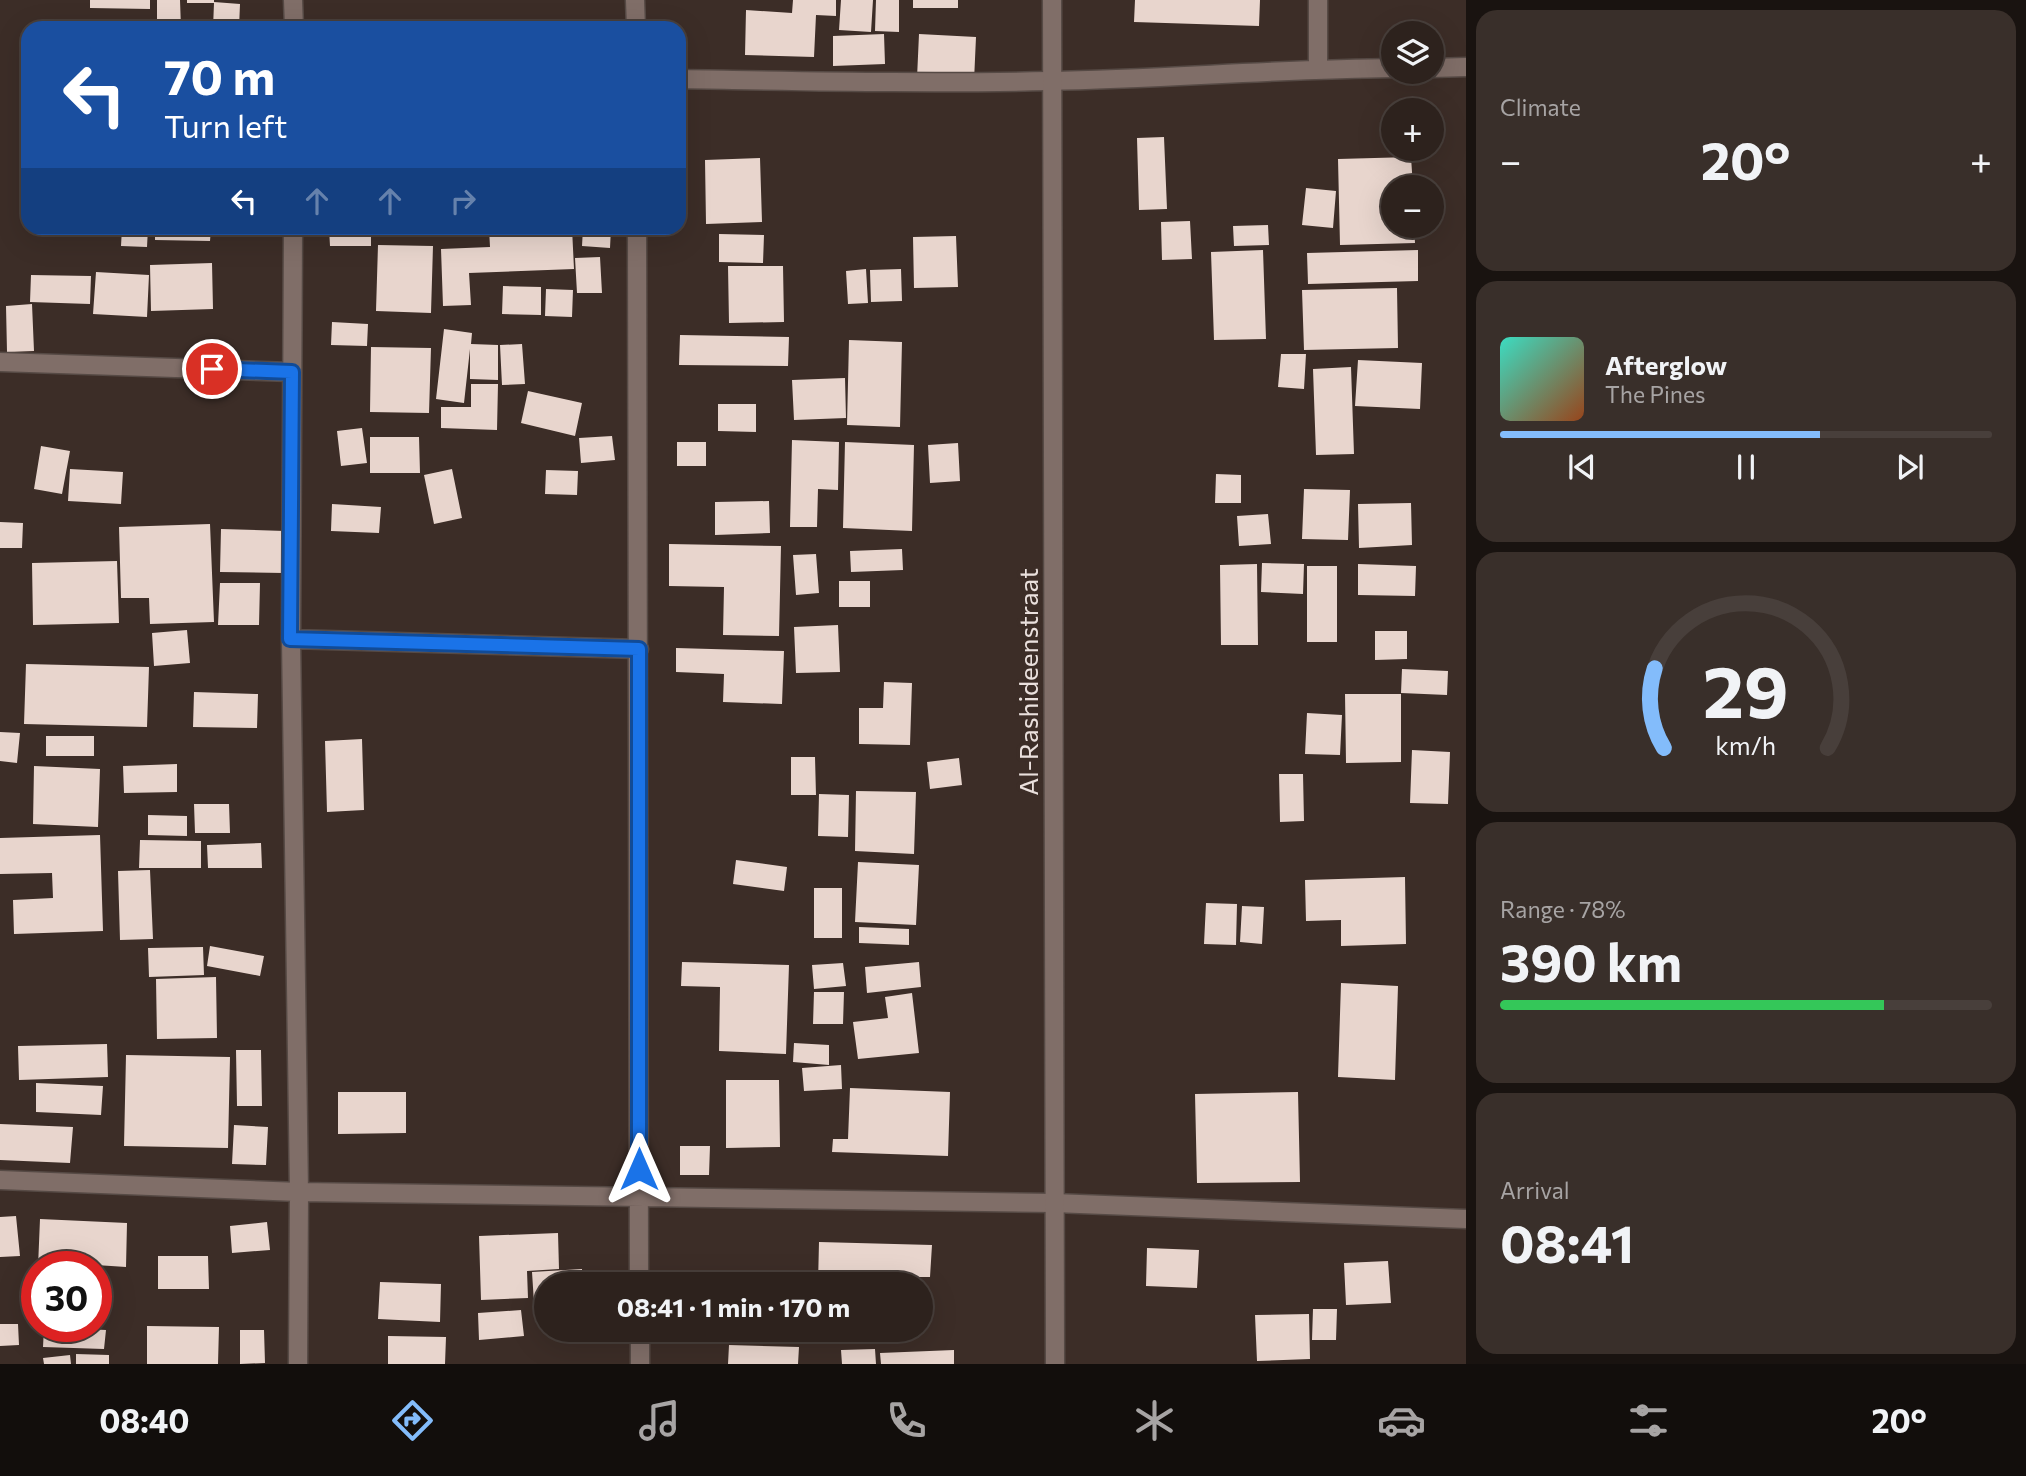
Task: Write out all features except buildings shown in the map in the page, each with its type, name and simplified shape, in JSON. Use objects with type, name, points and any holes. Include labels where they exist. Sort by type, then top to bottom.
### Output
[{"type":"street","points":[[293,0],[294,21]]},
{"type":"street","points":[[635,0],[636,21]]},
{"type":"street","name":"Al-Rashideenstraat","points":[[1052,0],[1055,1364]]},
{"type":"street","points":[[1318,0],[1318,69]]},
{"type":"street","points":[[1444,68],[1466,67]]},
{"type":"street","points":[[686,79],[914,84],[1381,68]]},
{"type":"street","points":[[293,235],[290,639],[299,1192],[298,1364]]},
{"type":"street","points":[[637,235],[639,1272]]},
{"type":"street","points":[[0,362],[292,372]]},
{"type":"street","points":[[290,639],[639,649]]},
{"type":"street","points":[[0,1180],[299,1192],[1054,1203],[1466,1219]]},
{"type":"street","points":[[640,1342],[640,1364]]},
{"type":"route","points":[[212,369],[292,372],[290,639],[639,649],[639,1169]]}]
